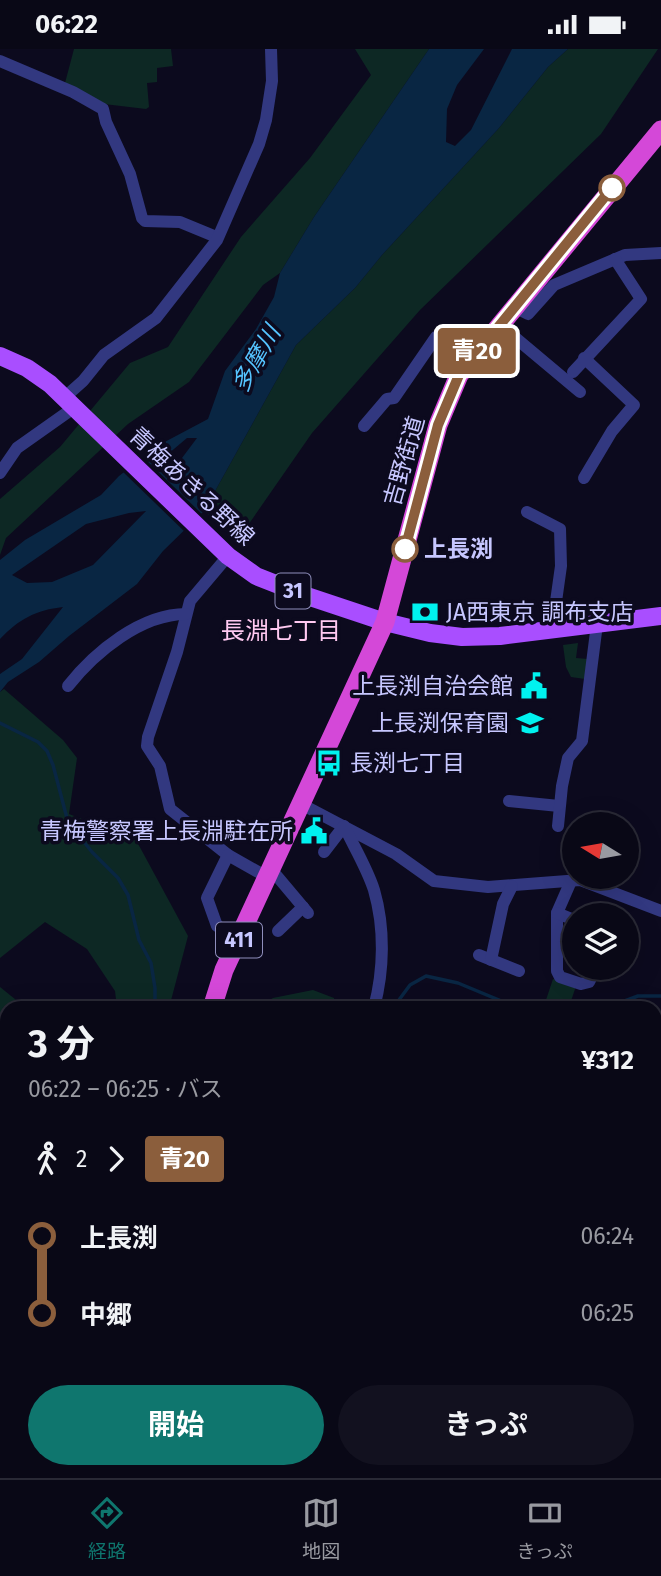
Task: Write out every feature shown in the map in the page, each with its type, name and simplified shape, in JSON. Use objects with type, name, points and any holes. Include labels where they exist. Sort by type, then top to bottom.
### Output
[{"type":"highway","name":"吉野街道","points":[[214,1001],[225,970],[386,622],[438,425],[459,375],[661,130]]},
{"type":"main road","name":"青梅あきる野線","points":[[0,356],[42,377],[228,556],[256,576],[276,585],[386,622],[430,633],[462,637],[500,636],[661,616]]},
{"type":"street","points":[[0,473],[17,448],[74,406],[112,347],[156,318],[218,236],[259,144],[266,120],[272,82],[271,49]]},
{"type":"street","points":[[0,61],[73,92],[103,109],[106,123],[130,174],[145,221],[180,222],[218,236]]},
{"type":"street","points":[[514,307],[528,314],[554,285],[625,255],[661,253]]},
{"type":"street","points":[[573,372],[641,299],[615,259]]},
{"type":"street","points":[[499,324],[580,392]]},
{"type":"street","points":[[364,426],[387,399],[394,398],[436,337],[454,349],[447,363],[459,375]]},
{"type":"street","points":[[584,358],[634,405],[612,431],[584,478]]},
{"type":"street","points":[[527,512],[560,529],[561,566],[552,630]]},
{"type":"street","points":[[228,556],[190,601],[147,746],[160,766],[170,809],[228,855],[269,873],[306,910],[278,931]]},
{"type":"street","points":[[68,686],[81,670],[118,639],[160,616],[186,614]]},
{"type":"street","points":[[558,826],[568,758],[582,741],[597,624]]},
{"type":"street","points":[[509,800],[559,806]]},
{"type":"street","points":[[301,804],[396,854],[435,881],[460,885],[512,886],[562,882]]},
{"type":"street","points":[[324,852],[344,826]]},
{"type":"street","points":[[344,826],[374,890],[382,940],[375,1001]]},
{"type":"street","points":[[228,855],[208,898],[217,926],[241,936]]},
{"type":"street","points":[[512,886],[503,904],[485,958],[519,971]]},
{"type":"street","points":[[562,978],[557,971],[557,913],[568,889]]},
{"type":"street","points":[[604,889],[661,911]]},
{"type":"street","points":[[557,913],[562,915]]},
{"type":"street","points":[[568,980],[581,984],[590,980]]},
{"type":"green space","points":[[74,49],[171,49],[173,66],[157,68],[157,82],[147,83],[149,107],[146,109],[104,104],[65,83]]},
{"type":"green space","points":[[355,49],[429,49],[314,217],[280,273],[263,285],[189,382],[128,424],[6,538],[0,555],[0,499],[60,447],[130,363],[168,347],[241,237],[310,158],[371,75]]},
{"type":"green space","points":[[568,49],[658,49],[601,134],[420,310],[312,433],[237,541],[204,511],[296,345],[355,288],[499,128],[548,67]]},
{"type":"green space","points":[[578,643],[576,658],[588,659],[585,679],[571,677],[566,667],[563,645]]},
{"type":"green space","points":[[4,689],[63,740],[77,758],[69,814],[136,840],[188,936],[171,1001],[116,1001],[115,991],[87,949],[45,922],[0,958],[0,692]]},
{"type":"green space","points":[[553,979],[576,986],[571,1001],[546,1000]]},
{"type":"green space","points":[[0,987],[17,1001],[0,1001]]},
{"type":"green space","points":[[313,990],[334,998],[334,1001],[268,1001]]},
{"type":"water","name":"多摩川","points":[[429,49],[484,49],[457,85],[447,109],[446,142],[455,146],[471,130],[512,49],[568,49],[548,67],[499,128],[355,288],[296,345],[204,511],[163,551],[137,584],[39,662],[8,682],[0,692],[0,674],[22,659],[63,607],[44,610],[28,617],[0,639],[0,560],[25,540],[101,495],[119,476],[159,445],[208,419],[225,371],[256,329],[274,297],[280,273],[314,217]],"holes":[[[187,438],[197,438],[170,474],[149,470]],[[146,511],[93,565],[52,582],[27,583],[12,575],[86,524]]]},
{"type":"pier","points":[[141,455],[204,516],[186,533],[121,470]]},
{"type":"waterway","points":[[0,723],[38,742],[47,751],[68,822],[118,878],[128,895],[139,940],[151,963],[155,1001]]},
{"type":"waterway","points":[[398,1001],[410,985],[426,976],[458,983],[501,1001]]},
{"type":"waterway","points":[[625,1001],[638,996],[661,996]]},
{"type":"bus line","name":"青20","points":[[405,549],[438,425],[459,375],[612,188]]},
{"type":"place","name":"上長渕","points":[[405,549]]},
{"type":"place","name":"JA西東京 調布支店","points":[[425,612]]},
{"type":"place","name":"上長渕自治会館","points":[[534,686]]},
{"type":"place","name":"上長渕保育園","points":[[530,723]]},
{"type":"place","name":"長渕七丁目","points":[[329,763]]},
{"type":"place","name":"青梅警察署上長淵駐在所","points":[[314,831]]},
{"type":"district","name":"長淵七丁目","points":[[281,631]]}]
